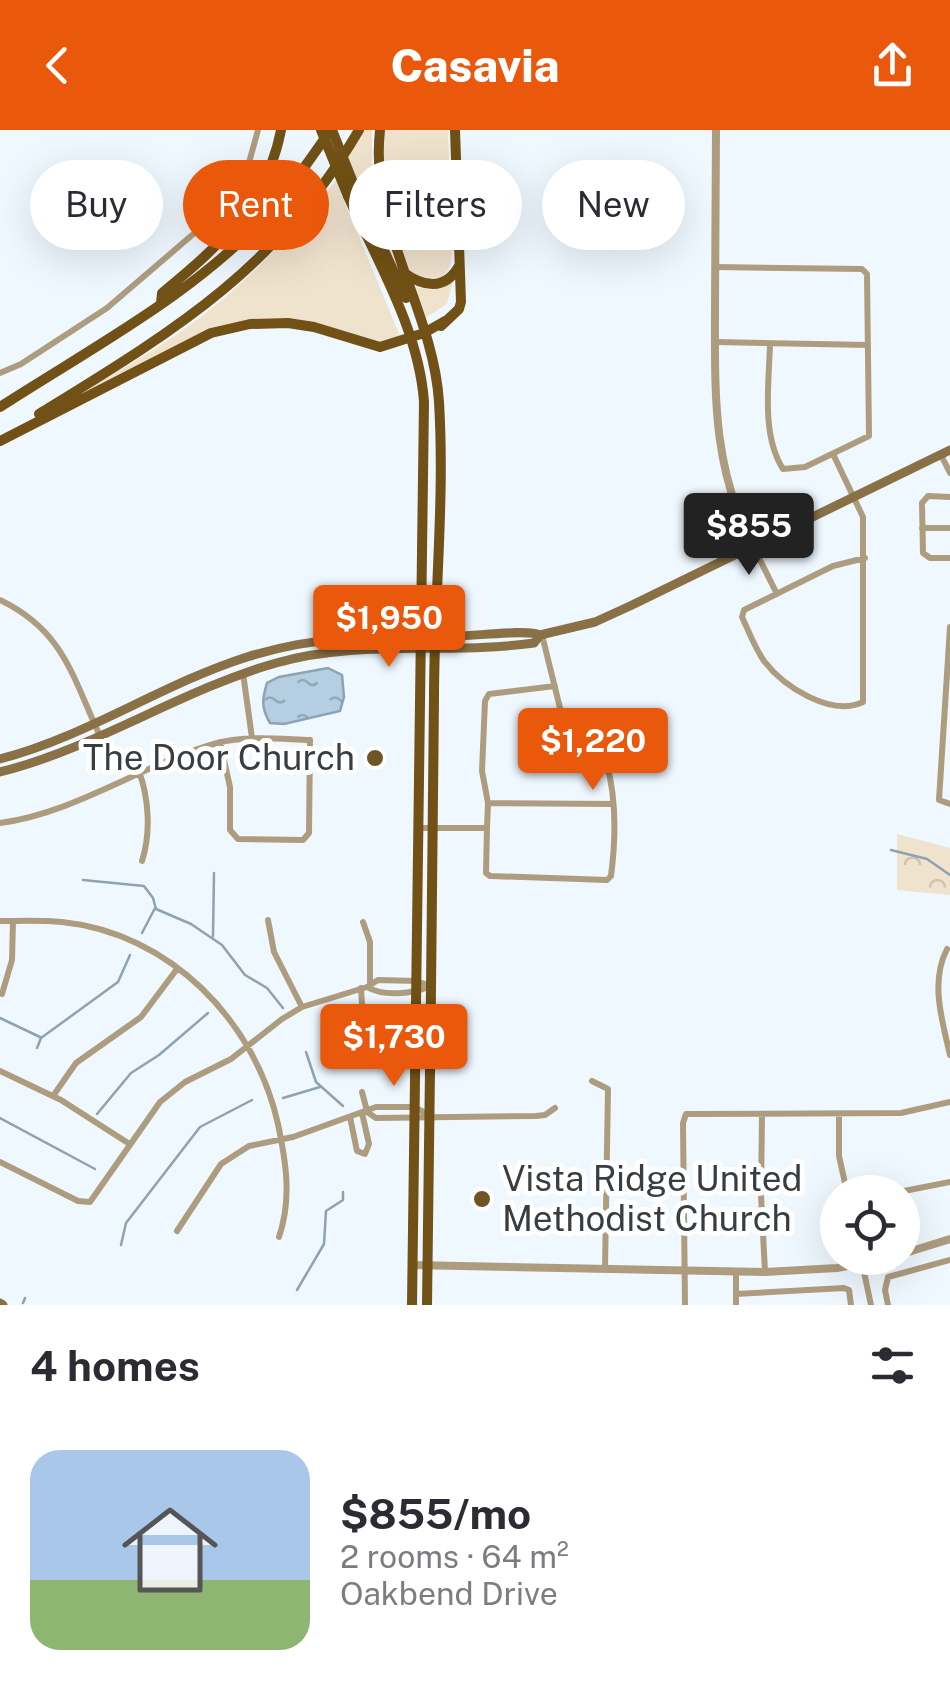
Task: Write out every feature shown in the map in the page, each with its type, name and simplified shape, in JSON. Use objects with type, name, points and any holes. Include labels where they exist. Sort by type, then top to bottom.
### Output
[{"type":"main road","points":[[162,302],[162,294],[217,248],[242,218],[274,158],[281,130]]},
{"type":"main road","points":[[320,130],[349,187]]},
{"type":"main road","points":[[0,407],[214,265],[258,224],[331,130]]},
{"type":"main road","points":[[331,130],[349,184]]},
{"type":"main road","points":[[0,439],[186,320],[227,289],[330,180],[359,130]]},
{"type":"main road","points":[[380,130],[383,204],[429,346],[439,405],[438,635],[415,987],[412,1305]]},
{"type":"main road","points":[[392,345],[424,333],[459,309],[456,130]]},
{"type":"main road","points":[[375,250],[418,360],[424,402],[422,650],[418,657],[431,986],[427,1305]]},
{"type":"main road","points":[[381,250],[415,311]]},
{"type":"main road","points":[[403,272],[430,286],[450,278],[461,260]]},
{"type":"main road","points":[[429,346],[445,321]]},
{"type":"main road","points":[[0,439],[192,341],[231,328],[288,323],[324,330],[369,346],[404,348],[418,360]]},
{"type":"main road","points":[[0,772],[100,736],[243,673],[313,654],[534,643],[541,635],[595,622],[946,453]]},
{"type":"main road","points":[[421,508],[440,510]]},
{"type":"main road","points":[[0,759],[244,658],[322,639],[496,636],[531,630],[541,635]]},
{"type":"main road","points":[[243,673],[244,658]]},
{"type":"street","points":[[0,373],[22,364],[106,308],[212,218],[245,176],[255,152],[258,130]]},
{"type":"street","points":[[716,130],[719,450],[736,508],[777,594]]},
{"type":"street","points":[[716,267],[862,269],[867,274],[869,436],[834,456],[793,471],[783,470],[770,429],[770,344]]},
{"type":"street","points":[[716,342],[868,345]]},
{"type":"street","points":[[946,453],[950,473]]},
{"type":"street","points":[[834,456],[864,517],[865,558],[863,702],[852,707],[810,698],[774,673],[762,658],[742,618],[744,610],[833,566],[865,558]]},
{"type":"street","points":[[950,497],[923,499],[922,528],[922,550],[926,556],[950,558]]},
{"type":"street","points":[[922,528],[950,528]]},
{"type":"street","points":[[0,600],[27,613],[53,638],[100,736]]},
{"type":"street","points":[[949,627],[939,800],[950,804]]},
{"type":"street","points":[[541,635],[555,686],[560,729],[593,730],[610,781],[614,856],[607,880],[490,876],[486,872],[488,803],[482,771],[485,701],[489,694],[555,686]]},
{"type":"street","points":[[243,673],[252,738]]},
{"type":"street","points":[[0,823],[62,806],[139,771],[220,742],[252,738],[310,740],[308,833],[302,840],[238,839],[230,830],[230,786],[220,742]]},
{"type":"street","points":[[139,771],[146,789],[147,844],[142,861]]},
{"type":"street","points":[[488,803],[613,804]]},
{"type":"street","points":[[426,828],[487,828]]},
{"type":"street","points":[[268,920],[274,952],[302,1007]]},
{"type":"street","points":[[0,921],[63,922],[92,928],[141,947],[178,969],[222,1008],[269,1087],[288,1184],[279,1237]]},
{"type":"street","points":[[2,994],[12,960],[13,921]]},
{"type":"street","points":[[362,1004],[370,942],[363,922]]},
{"type":"street","points":[[947,949],[937,968],[950,1055]]},
{"type":"street","points":[[53,1096],[76,1063],[141,1017],[178,969]]},
{"type":"street","points":[[0,1162],[85,1203],[93,1199],[128,1143],[170,1094],[302,1007],[366,986],[377,992],[431,986]]},
{"type":"street","points":[[0,1071],[53,1096],[128,1143]]},
{"type":"street","points":[[592,1081],[608,1089],[605,1268]]},
{"type":"street","points":[[350,1117],[357,1151],[365,1154],[369,1144],[362,1092]]},
{"type":"street","points":[[685,1305],[686,1114],[900,1113],[950,1102]]},
{"type":"street","points":[[177,1230],[222,1164],[249,1146],[365,1113],[376,1118],[414,1113],[536,1116],[555,1108]]},
{"type":"street","points":[[762,1114],[765,1272]]},
{"type":"street","points":[[839,1115],[839,1156],[844,1175]]},
{"type":"street","points":[[920,1188],[950,1182]]},
{"type":"street","points":[[920,1248],[950,1239]]},
{"type":"street","points":[[888,1305],[888,1277],[950,1260]]},
{"type":"street","points":[[412,1265],[427,1271],[820,1269]]},
{"type":"street","points":[[736,1272],[736,1305]]},
{"type":"street","points":[[865,1275],[871,1305]]},
{"type":"street","points":[[736,1294],[848,1290],[851,1305]]},
{"type":"green space","points":[[362,130],[372,130],[372,160],[349,160],[349,164],[347,160]]},
{"type":"green space","points":[[382,130],[448,130],[449,160],[382,160]]},
{"type":"green space","points":[[336,181],[349,212],[349,250],[364,250],[400,336],[382,342],[324,327],[232,326],[82,397],[80,394],[201,317],[274,250],[329,250],[329,189]]},
{"type":"green space","points":[[402,250],[451,250],[447,272],[431,282],[409,272]]},
{"type":"green space","points":[[453,281],[447,304],[425,318],[415,287],[432,290]]},
{"type":"green space","points":[[897,834],[950,848],[950,895],[897,890]]},
{"type":"water","points":[[328,668],[342,675],[344,697],[340,711],[284,724],[270,723],[263,703],[267,683]]},
{"type":"waterway","points":[[891,850],[927,859],[950,875]]},
{"type":"waterway","points":[[213,936],[214,873]]},
{"type":"waterway","points":[[83,880],[144,886],[156,909],[191,924],[222,945],[245,975],[267,988],[283,1008]]},
{"type":"waterway","points":[[142,933],[155,908]]},
{"type":"waterway","points":[[37,1048],[41,1038],[118,982],[130,955]]},
{"type":"waterway","points":[[97,1114],[131,1073],[159,1055],[208,1013]]},
{"type":"waterway","points":[[0,1018],[40,1037]]},
{"type":"waterway","points":[[306,1052],[316,1082],[343,1106]]},
{"type":"waterway","points":[[283,1098],[320,1087]]},
{"type":"waterway","points":[[121,1245],[126,1223],[200,1127],[252,1100]]},
{"type":"waterway","points":[[0,1118],[95,1169]]},
{"type":"waterway","points":[[297,1290],[324,1244],[326,1211],[343,1200],[343,1192]]},
{"type":"waterway","points":[[23,1303],[25,1298]]},
{"type":"place","name":"The Door Church","points":[[375,758]]},
{"type":"place","name":"Vista Ridge United Methodist Church","points":[[482,1199]]}]
